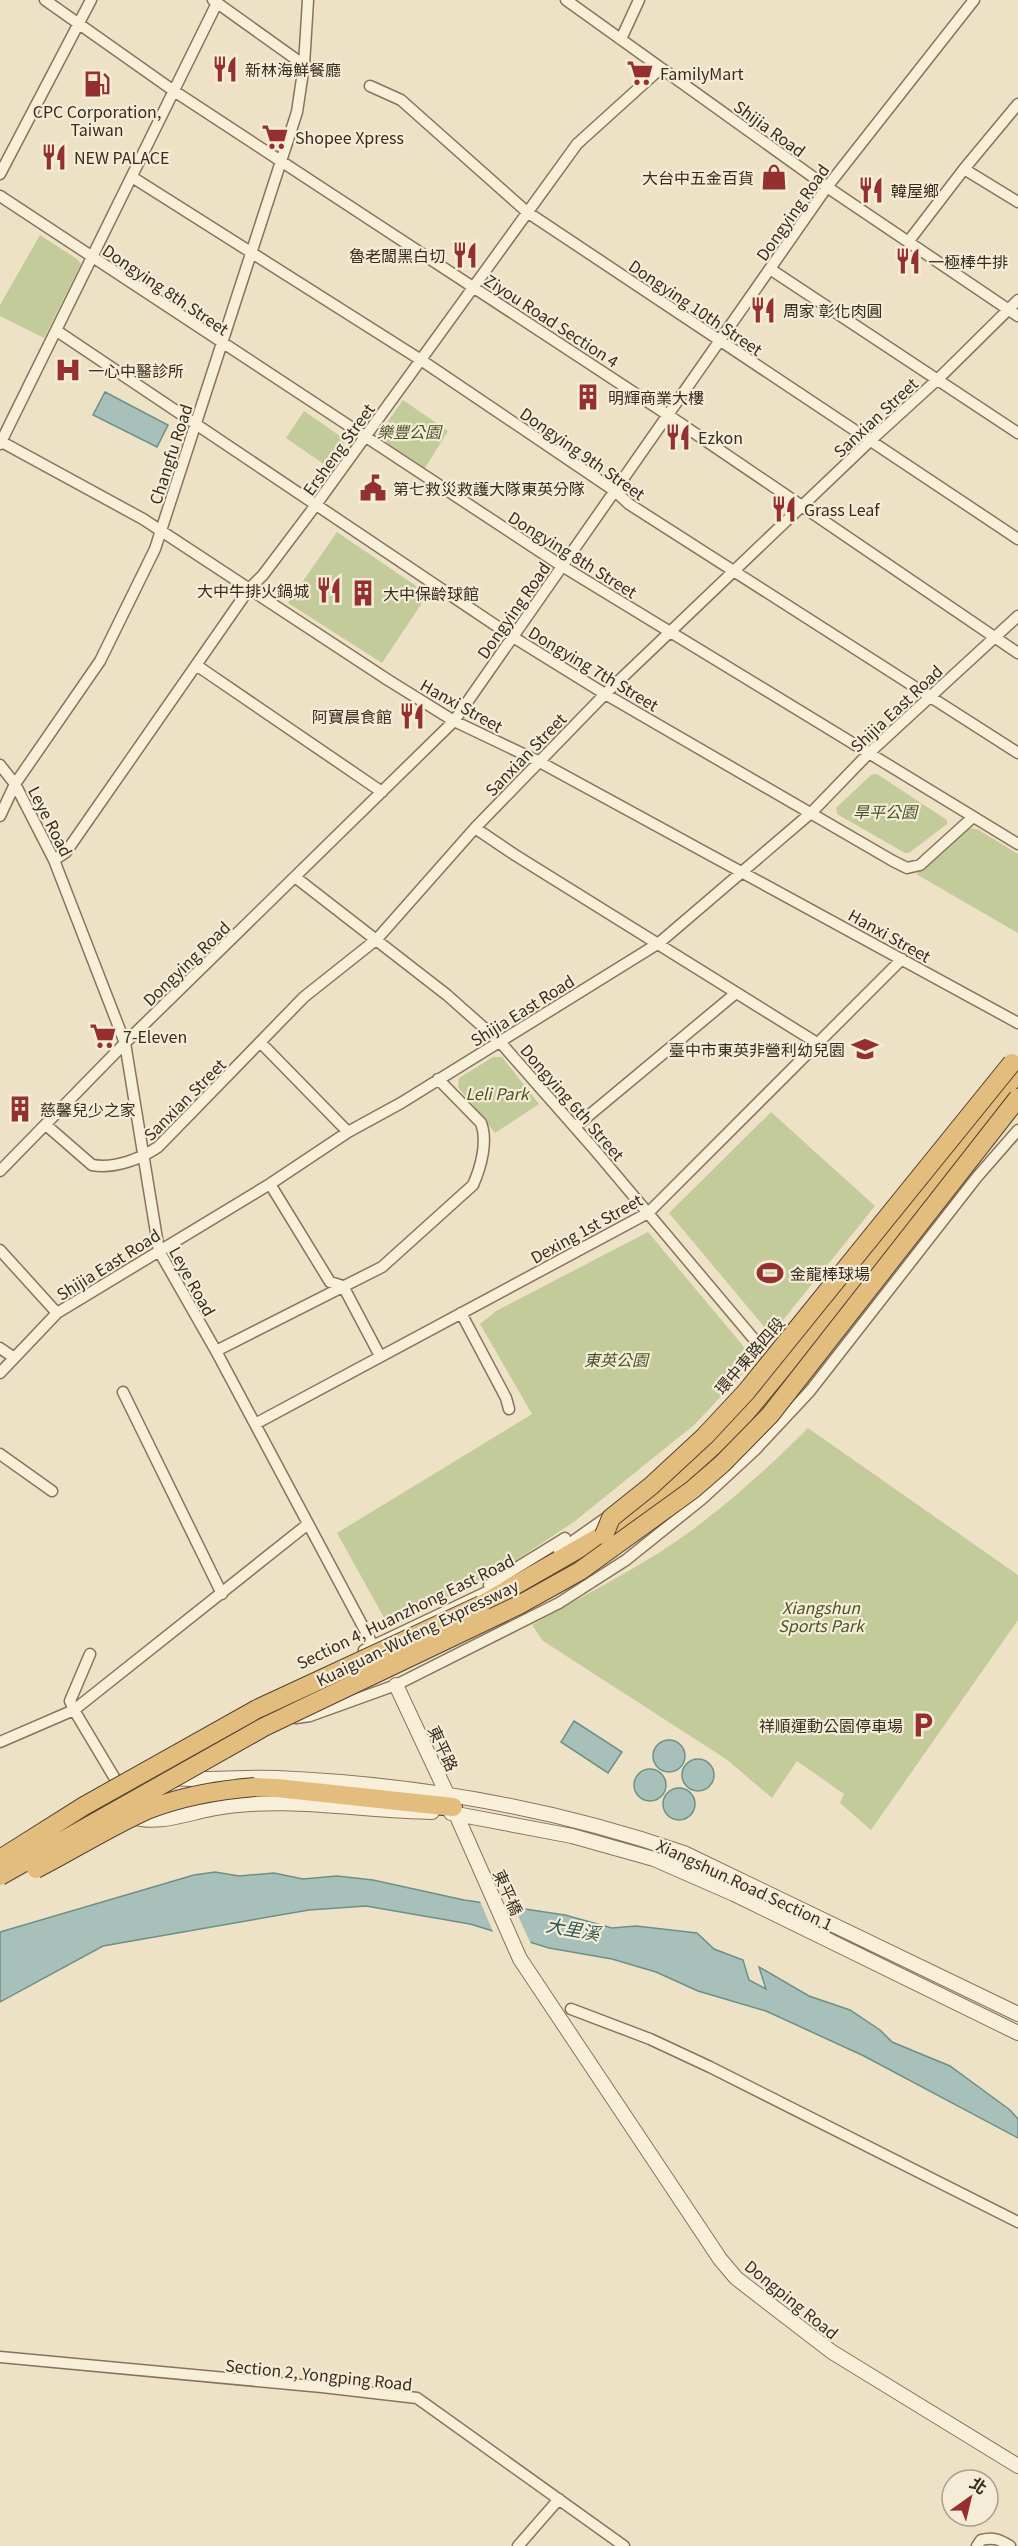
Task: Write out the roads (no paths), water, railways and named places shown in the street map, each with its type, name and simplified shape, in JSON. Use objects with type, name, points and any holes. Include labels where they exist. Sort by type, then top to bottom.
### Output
[{"type":"highway","name":"Kuaiguan-Wufeng Expressway","points":[[0,1859],[84,1806],[257,1709],[481,1605],[604,1535],[611,1518],[651,1486],[705,1436],[746,1392],[1016,1064]]},
{"type":"highway","name":"Kuaiguan-Wufeng Expressway","points":[[0,1876],[264,1727],[519,1605],[570,1577],[692,1490],[722,1464],[770,1415],[1018,1098]]},
{"type":"highway","points":[[0,1888],[147,1810],[209,1792],[255,1787],[455,1810]]},
{"type":"street","name":"Ziyou Road Section 4","points":[[45,0],[174,91],[668,415],[1018,652]]},
{"type":"street","points":[[0,174],[91,0]]},
{"type":"street","name":"Changfu Road","points":[[0,816],[15,784],[99,661],[155,549],[297,112],[304,65],[308,0]]},
{"type":"street","name":"Shijia Road","points":[[566,0],[827,187],[1018,316]]},
{"type":"street","points":[[621,39],[639,0]]},
{"type":"street","name":"Dongying Road","points":[[0,1171],[125,1043],[454,721],[827,187],[974,0]]},
{"type":"street","points":[[1,442],[174,91],[215,2],[304,65]]},
{"type":"street","name":"Ersheng Street","points":[[54,860],[66,852],[249,589],[263,575],[315,506],[577,144],[661,68]]},
{"type":"street","name":"Dongying 10th Street","points":[[370,86],[401,100],[527,212],[1018,539]]},
{"type":"street","points":[[908,242],[1018,104]]},
{"type":"street","points":[[964,169],[1018,202]]},
{"type":"street","name":"Dongying 9th Street","points":[[132,177],[421,360],[615,491],[629,504],[1018,753]]},
{"type":"street","name":"Dongying 8th Street","points":[[0,196],[562,566],[1018,844]]},
{"type":"street","points":[[770,268],[1018,433]]},
{"type":"street","name":"Sanxian Street","points":[[46,1125],[92,1165],[100,1167],[142,1158],[158,1147],[304,997],[376,939],[475,828],[606,694],[870,441],[938,379],[1018,300]]},
{"type":"street","name":"Dongying 7th Street","points":[[57,331],[513,637],[606,694],[907,868],[920,865],[973,817]]},
{"type":"street","name":"Hanxi Street","points":[[1,442],[143,519],[454,721],[538,761],[1018,1023]]},
{"type":"street","name":"Shijia East Road","points":[[0,1373],[57,1313],[270,1184],[348,1132],[401,1103],[659,943],[812,812],[869,753],[1018,616]]},
{"type":"street","points":[[196,665],[382,792]]},
{"type":"street","name":"Leye Road","points":[[0,765],[15,784],[54,860],[125,1043],[159,1251],[216,1351],[396,1685]]},
{"type":"street","points":[[475,828],[817,1043]]},
{"type":"street","name":"Dongying 6th Street","points":[[294,877],[447,995],[500,1042],[648,1212],[769,1357]]},
{"type":"street","name":"Dexing 1st Street","points":[[255,1424],[648,1212],[902,959]]},
{"type":"street","points":[[575,1127],[736,993]]},
{"type":"street","points":[[261,1043],[348,1132]]},
{"type":"street","name":"環中東路四段","points":[[453,1607],[590,1522],[673,1458],[769,1357],[987,1083],[1016,1064]]},
{"type":"street","name":"Section 4, Huanzhong East Road","points":[[0,1848],[300,1680],[508,1581],[567,1546],[709,1444],[780,1366],[1016,1064]]},
{"type":"street","points":[[216,1351],[382,1267],[473,1185],[478,1175],[484,1146],[483,1129],[481,1123],[438,1079]]},
{"type":"street","name":"Section 4, Huanzhong East Road","points":[[204,1732],[310,1716],[396,1685],[559,1603],[626,1560],[702,1499],[755,1450],[810,1391],[977,1177],[1018,1130]]},
{"type":"street","points":[[270,1184],[330,1282],[343,1286],[380,1356]]},
{"type":"street","points":[[0,1250],[57,1313]]},
{"type":"street","points":[[461,1313],[506,1398],[508,1409]]},
{"type":"street","points":[[0,1348],[13,1357]]},
{"type":"street","points":[[123,1392],[222,1594]]},
{"type":"street","points":[[0,1454],[52,1491]]},
{"type":"street","points":[[0,1742],[74,1710],[308,1524]]},
{"type":"street","points":[[90,1654],[70,1701],[122,1779]]},
{"type":"street","name":"東平路","points":[[396,1685],[455,1810]]},
{"type":"street","name":"Xiangshun Road Section 1","points":[[122,1779],[287,1778],[396,1788],[455,1810],[572,1836],[654,1859],[745,1899],[1018,2033]]},
{"type":"street","name":"Xiangshun Road Section 1","points":[[90,1797],[108,1808],[139,1820],[155,1820],[238,1804],[288,1804],[393,1812],[455,1810],[572,1819],[684,1853],[1018,2014]]},
{"type":"street","name":"東平橋","points":[[455,1810],[520,1959],[548,2003]]},
{"type":"street","name":"Dongping Road","points":[[548,2003],[702,2233],[736,2278],[832,2352],[1018,2466]]},
{"type":"street","points":[[571,2009],[650,2040],[1018,2222]]},
{"type":"street","name":"Section 2, Yongping Road","points":[[0,2357],[417,2398],[624,2546]]},
{"type":"street","points":[[518,2546],[560,2499]]},
{"type":"street","points":[[977,2546],[981,2540],[998,2538],[1010,2546]]},
{"type":"water","points":[[105,392],[168,425],[157,447],[93,415]]},
{"type":"water","points":[[574,1721],[622,1752],[608,1773],[561,1742]]},
{"type":"water","points":[[669,1740],[680,1745],[685,1756],[680,1767],[669,1772],[658,1767],[653,1756],[658,1745]]},
{"type":"water","points":[[698,1759],[709,1764],[714,1775],[709,1786],[698,1791],[687,1786],[682,1775],[687,1764]]},
{"type":"water","points":[[650,1769],[661,1774],[666,1785],[661,1796],[650,1801],[639,1796],[634,1785],[639,1774]]},
{"type":"water","points":[[679,1788],[690,1793],[695,1804],[690,1815],[679,1820],[668,1815],[663,1804],[668,1793]]},
{"type":"water","name":"大里溪","points":[[215,1872],[239,1876],[274,1873],[303,1879],[337,1876],[373,1880],[464,1900],[565,1915],[612,1928],[636,1926],[697,1933],[714,1949],[743,1960],[749,1980],[766,1989],[759,1967],[809,1996],[850,2010],[880,2030],[892,2042],[950,2066],[1010,2110],[1018,2119],[1018,2138],[864,2056],[766,2011],[698,1991],[656,1972],[612,1959],[549,1948],[470,1924],[366,1906],[309,1910],[103,1946],[0,2002],[0,1932],[194,1875]]},
{"type":"place","name":"新林海鮮餐廳","points":[[225,69]]},
{"type":"place","name":"FamilyMart","points":[[640,73]]},
{"type":"place","name":"CPC Corporation, Taiwan","points":[[97,84]]},
{"type":"place","name":"Shopee Xpress","points":[[275,137]]},
{"type":"place","name":"NEW PALACE","points":[[54,157]]},
{"type":"place","name":"大台中五金百貨","points":[[774,177]]},
{"type":"place","name":"韓屋鄉","points":[[871,190]]},
{"type":"place","name":"魯老闆黑白切","points":[[465,255]]},
{"type":"place","name":"一極棒牛排","points":[[908,261]]},
{"type":"place","name":"周家 彰化肉圓","points":[[763,310]]},
{"type":"place","name":"一心中醫診所","points":[[68,370]]},
{"type":"place","name":"明輝商業大樓","points":[[588,397]]},
{"type":"place","name":"Ezkon","points":[[678,437]]},
{"type":"place","name":"第七救災救護大隊東英分隊","points":[[373,488]]},
{"type":"place","name":"Grass Leaf","points":[[784,509]]},
{"type":"place","name":"大中牛排火鍋城","points":[[329,590]]},
{"type":"place","name":"大中保齡球館","points":[[363,593]]},
{"type":"place","name":"阿寶晨食館","points":[[412,716]]},
{"type":"place","name":"7-Eleven","points":[[103,1036]]},
{"type":"place","name":"臺中市東英非營利幼兒園","points":[[865,1049]]},
{"type":"place","name":"慈馨兒少之家","points":[[20,1109]]},
{"type":"place","name":"金龍棒球場","points":[[770,1273]]},
{"type":"place","name":"祥順運動公園停車場","points":[[923,1725]]},
{"type":"park label","name":"樂豐公園","points":[[409,431]]},
{"type":"park label","name":"旱平公園","points":[[885,811]]},
{"type":"park label","name":"Leli Park","points":[[497,1093]]},
{"type":"park label","name":"東英公園","points":[[616,1359]]},
{"type":"park label","name":"Xiangshun Sports Park","points":[[821,1616]]}]
